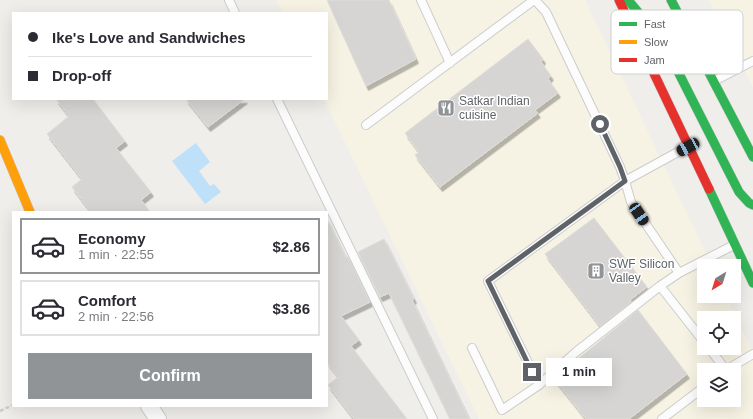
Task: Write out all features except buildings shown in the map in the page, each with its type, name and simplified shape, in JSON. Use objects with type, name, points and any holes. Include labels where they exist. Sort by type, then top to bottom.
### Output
[{"type":"main road","points":[[619,0],[624,10]]},
{"type":"main road","points":[[628,0],[636,10]]},
{"type":"main road","points":[[654,74],[753,283]]},
{"type":"main road","points":[[679,74],[739,192],[749,203],[753,204]]},
{"type":"main road","points":[[709,74],[753,157]]},
{"type":"main road","points":[[0,140],[8,169],[29,211]]},
{"type":"street","points":[[150,407],[158,419]]},
{"type":"lane","points":[[229,0],[235,12]]},
{"type":"lane","points":[[420,0],[450,62]]},
{"type":"lane","points":[[366,125],[535,0],[546,12],[620,167],[631,202],[679,272]]},
{"type":"lane","points":[[743,66],[753,61]]},
{"type":"lane","points":[[713,81],[727,74]]},
{"type":"lane","points":[[277,100],[433,419]]},
{"type":"lane","points":[[539,384],[488,281],[625,181],[688,147]]},
{"type":"lane","points":[[472,348],[502,410],[539,384],[576,352],[679,272],[735,245]]},
{"type":"lane","points":[[660,286],[697,333]]},
{"type":"lane","points":[[714,355],[726,370],[753,354]]},
{"type":"lane","points":[[662,419],[697,392]]},
{"type":"path","points":[[0,411],[12,405]]},
{"type":"shaded area","points":[[276,0],[585,0],[611,54],[611,74],[620,74],[709,259],[697,259],[697,303],[729,303],[733,311],[697,311],[697,355],[741,355],[741,328],[753,353],[753,419],[479,419],[324,100],[328,100],[328,12],[282,12]]},
{"type":"shaded area","points":[[709,0],[753,0],[753,87],[743,67],[743,10],[714,10]]},
{"type":"water","points":[[196,143],[210,162],[199,171],[210,186],[214,184],[221,192],[205,204],[172,161]]},
{"type":"traffic: fast","points":[[628,0],[636,10]]},
{"type":"traffic: fast","points":[[671,0],[676,10]]},
{"type":"traffic: fast","points":[[679,74],[739,192],[749,203],[753,205]]},
{"type":"traffic: fast","points":[[710,74],[753,157]]},
{"type":"traffic: fast","points":[[709,189],[753,283]]},
{"type":"traffic: slow","points":[[0,140],[30,211]]},
{"type":"traffic: jam","points":[[619,0],[624,10]]},
{"type":"traffic: jam","points":[[654,74],[709,189]]},
{"type":"place","name":"Satkar Indian cuisine","points":[[446,108]]},
{"type":"place","name":"SWF Silicon Valley","points":[[596,271]]},
{"type":"route","points":[[532,372],[488,281],[625,181],[600,124]]}]
